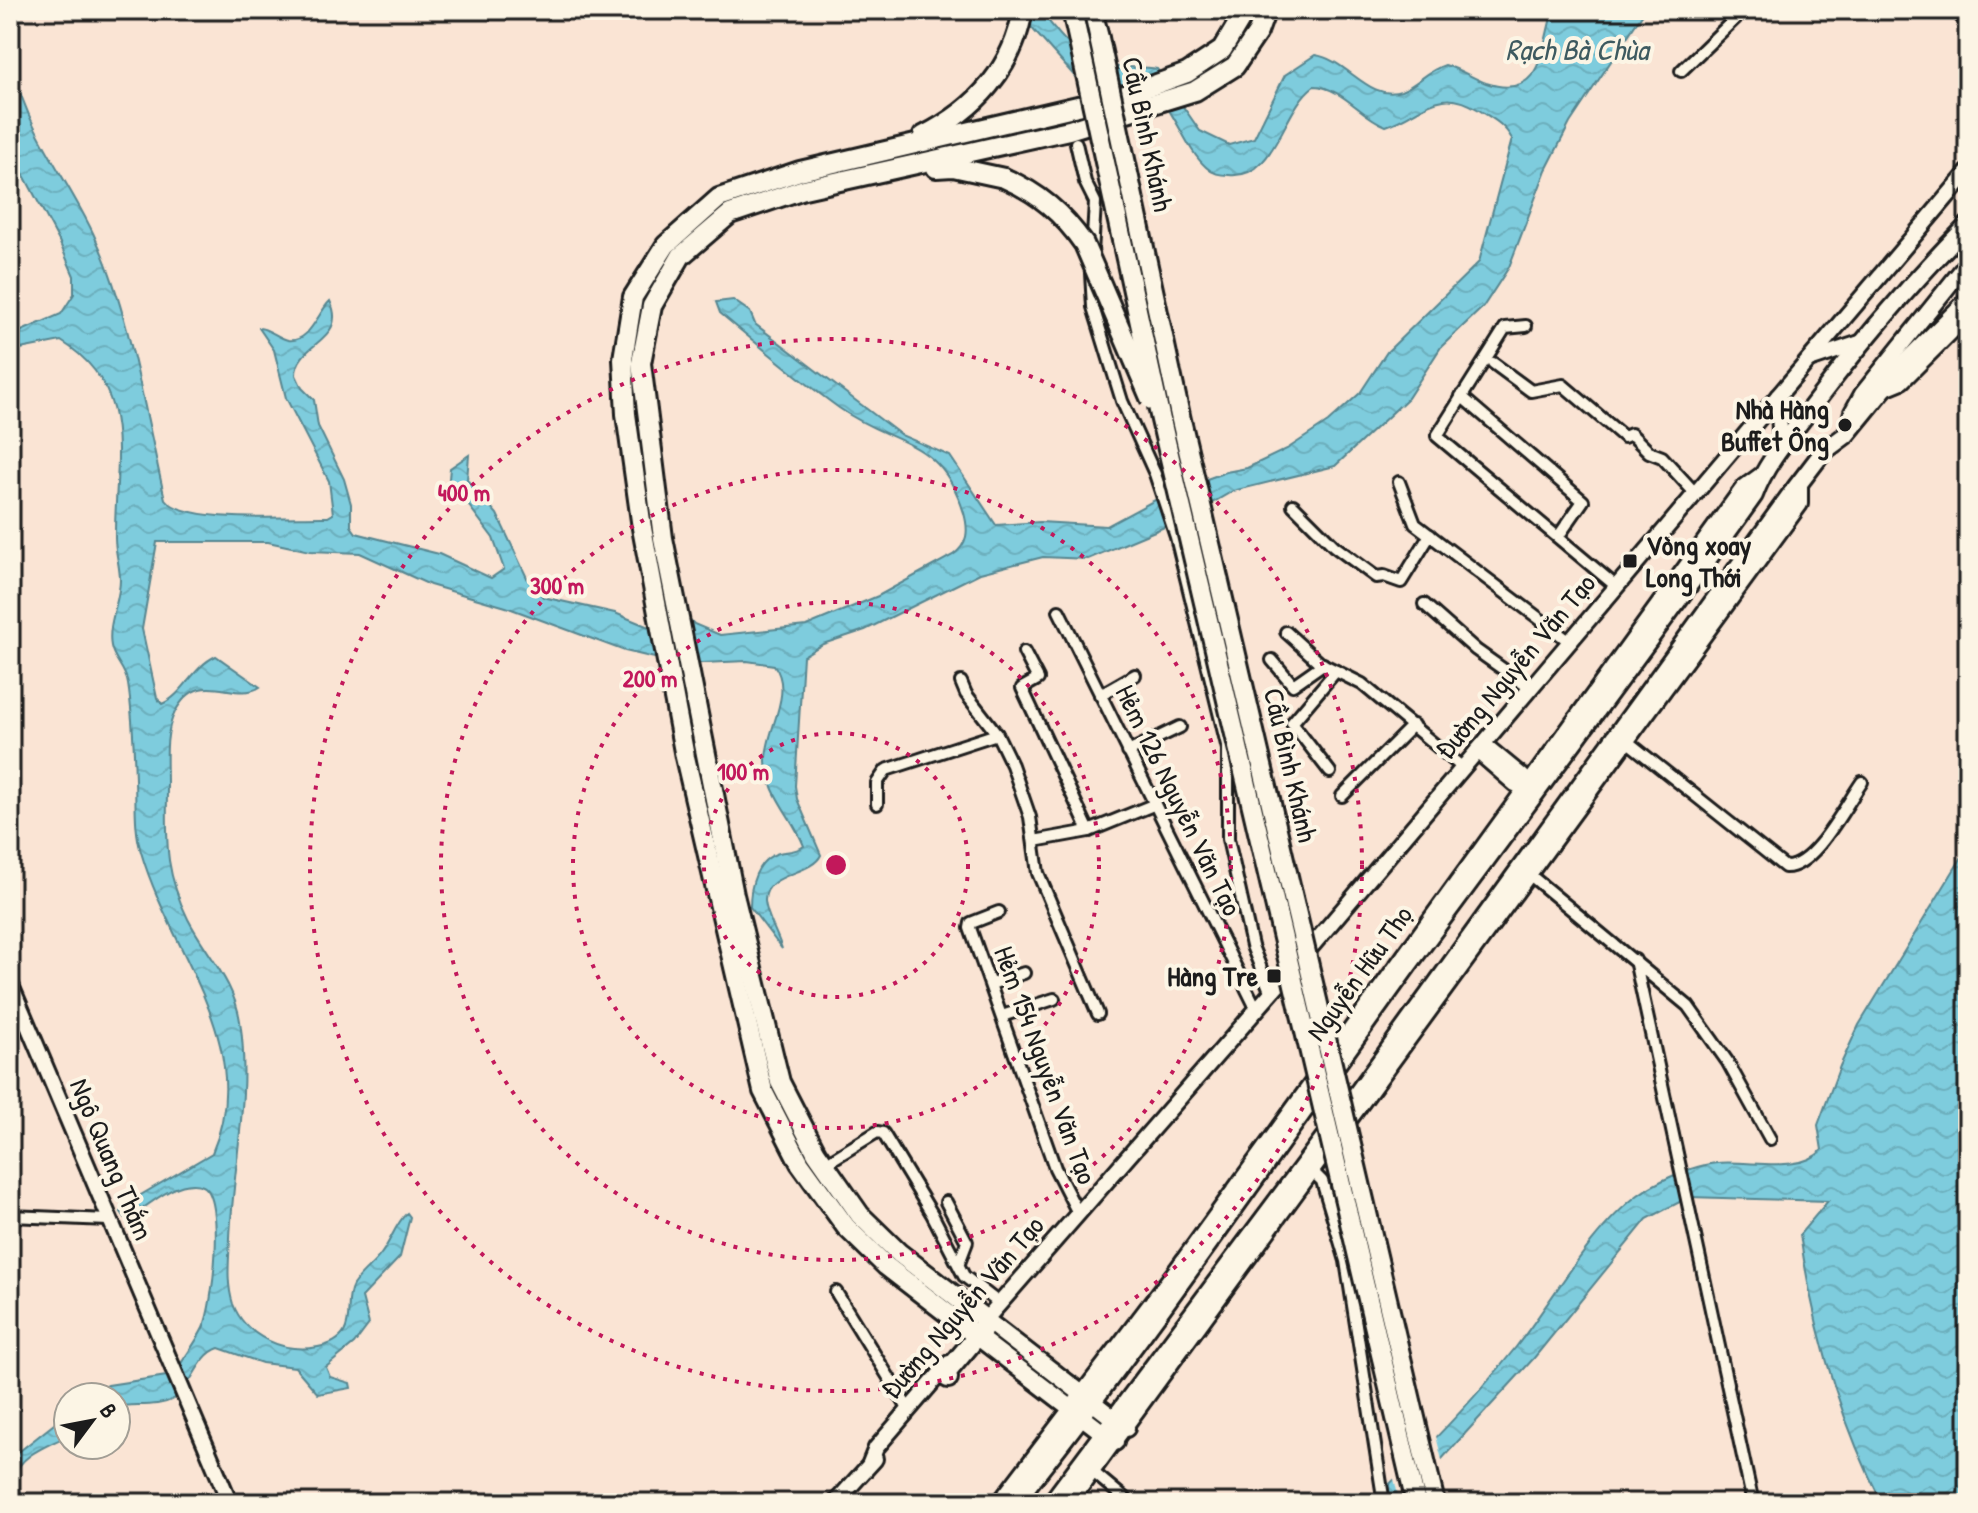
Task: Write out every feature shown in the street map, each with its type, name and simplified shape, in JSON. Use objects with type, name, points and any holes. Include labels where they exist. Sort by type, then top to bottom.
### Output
[{"type":"highway","points":[[867,156],[919,138],[971,105],[1004,65],[1023,10]]},
{"type":"highway","points":[[1072,10],[1161,420]]},
{"type":"highway","name":"Cầu Bình Khánh","points":[[1095,10],[1181,420],[1435,1503]]},
{"type":"highway","points":[[982,1331],[860,1215],[816,1152],[780,1082],[734,895],[690,680],[655,540],[625,400],[623,359],[633,297],[666,245],[719,198],[800,171],[1129,94],[1187,73],[1222,50],[1243,21],[1246,10]]},
{"type":"highway","points":[[982,1331],[886,1266],[846,1227],[800,1163],[763,1091],[736,984],[670,679],[641,363],[652,306],[681,256],[730,214],[804,189],[1069,130],[1195,91],[1235,66],[1258,32],[1266,10]]},
{"type":"highway","points":[[889,170],[953,167],[1004,178],[1041,197],[1069,222],[1084,244],[1139,378],[1161,420]]},
{"type":"highway","name":"Cầu Bình Khánh","points":[[1161,420],[1416,1503]]},
{"type":"highway","points":[[948,1378],[947,1372],[982,1331]]},
{"type":"main road","points":[[1957,10],[1968,21]]},
{"type":"main road","name":"Đường Nguyễn Văn Tạo","points":[[982,1331],[1000,1304],[1257,1010],[1968,172]]},
{"type":"main road","name":"Nguyễn Hữu Thọ","points":[[1014,1503],[1087,1399],[1186,1280],[1532,791],[1754,495],[1761,475],[1781,447],[1860,343],[1968,225]]},
{"type":"main road","points":[[1846,435],[1852,412],[1862,394],[1968,262]]},
{"type":"main road","points":[[1120,1423],[1313,1172],[1530,875],[1564,816],[1800,482],[1823,452],[1846,435],[1884,388],[1968,300]]},
{"type":"main road","points":[[1884,388],[1902,381],[1968,315]]},
{"type":"main road","points":[[1809,360],[1860,343]]},
{"type":"main road","points":[[1778,396],[1781,447]]},
{"type":"main road","points":[[1764,412],[1771,412],[1777,419],[1781,447]]},
{"type":"main road","points":[[1051,1503],[1109,1438],[1485,915],[1628,742],[1800,504],[1800,482]]},
{"type":"main road","points":[[1480,748],[1515,784],[1532,791],[1564,816]]},
{"type":"main road","name":"Ngô Quang Thắm","points":[[10,983],[230,1503]]},
{"type":"main road","name":"Đường Nguyễn Văn Tạo","points":[[870,1463],[876,1448],[1095,1206],[1101,1192]]},
{"type":"main road","points":[[982,1331],[1120,1423]]},
{"type":"main road","points":[[982,1331],[1109,1438]]},
{"type":"main road","name":"Đường Nguyễn Văn Tạo","points":[[835,1503],[870,1463],[883,1454],[948,1378]]},
{"type":"main road","name":"Nguyễn Hữu Thọ","points":[[999,1503],[1077,1413]]},
{"type":"main road","points":[[1069,1503],[1093,1472],[1109,1438]]},
{"type":"street","points":[[1681,71],[1744,10]]},
{"type":"street","points":[[1076,143],[1085,182],[1095,202],[1093,307],[1122,401],[1155,474],[1176,537],[1228,749],[1228,839],[1252,946],[1270,991]]},
{"type":"street","points":[[1526,326],[1505,328],[1437,436],[1617,587]]},
{"type":"street","points":[[1493,363],[1531,391],[1563,385],[1624,437],[1631,434],[1649,452],[1662,457],[1695,493]]},
{"type":"street","points":[[1461,396],[1583,501],[1558,537]]},
{"type":"street","points":[[1399,482],[1410,518],[1570,642]]},
{"type":"street","points":[[1293,505],[1334,546],[1376,577],[1384,576],[1401,582],[1430,535]]},
{"type":"street","points":[[1424,604],[1476,650],[1531,689]]},
{"type":"street","name":"Hẻm 126 Nguyễn Văn Tạo","points":[[1059,611],[1257,1010]]},
{"type":"street","points":[[1286,632],[1323,664],[1362,684],[1463,768]]},
{"type":"street","points":[[1024,652],[1038,679],[1022,688],[1089,831]]},
{"type":"street","points":[[1272,660],[1293,685],[1323,664]]},
{"type":"street","points":[[1330,772],[1292,723],[1336,671]]},
{"type":"street","points":[[1100,695],[1135,675]]},
{"type":"street","points":[[961,682],[966,694],[997,734],[1022,792],[1038,873],[1098,1014]]},
{"type":"street","points":[[1342,796],[1413,725]]},
{"type":"street","points":[[1128,752],[1180,727]]},
{"type":"street","points":[[877,804],[877,783],[886,770],[997,734]]},
{"type":"street","points":[[1628,742],[1785,867],[1796,867],[1809,858],[1862,782]]},
{"type":"street","points":[[1034,841],[1089,831],[1153,805]]},
{"type":"street","points":[[1530,875],[1688,1006],[1706,1028],[1770,1139]]},
{"type":"street","name":"Hẻm 154 Nguyễn Văn Tạo","points":[[999,912],[971,923],[971,933],[1055,1168],[1078,1213]]},
{"type":"street","points":[[1635,960],[1753,1503]]},
{"type":"street","points":[[991,984],[1024,973]]},
{"type":"street","points":[[1002,1016],[1054,999]]},
{"type":"street","points":[[833,1159],[877,1132],[883,1133],[967,1279],[1000,1304]]},
{"type":"street","points":[[1313,1172],[1322,1181],[1346,1261],[1383,1497]]},
{"type":"street","points":[[946,1202],[967,1242],[959,1263]]},
{"type":"street","points":[[10,1216],[109,1220]]},
{"type":"street","points":[[836,1292],[909,1410]]},
{"type":"street","points":[[1093,1472],[1130,1503]]},
{"type":"water","name":"Rạch Bà Chùa","points":[[995,10],[1040,10],[1064,40],[1093,61],[1119,67],[1157,69],[1200,131],[1229,145],[1254,138],[1285,75],[1315,55],[1327,58],[1368,85],[1389,93],[1407,88],[1445,65],[1486,83],[1504,87],[1529,79],[1536,69],[1553,10],[1645,10],[1570,123],[1546,170],[1509,267],[1483,307],[1441,347],[1408,398],[1335,466],[1233,491],[1186,518],[1088,559],[1043,557],[980,573],[865,630],[823,644],[803,656],[795,786],[797,799],[821,855],[808,867],[780,879],[767,892],[766,907],[782,949],[750,907],[753,882],[765,861],[771,856],[804,846],[767,773],[767,749],[778,712],[781,688],[780,676],[774,665],[747,661],[680,664],[625,651],[506,607],[430,585],[360,553],[310,551],[268,542],[157,542],[142,629],[157,698],[162,704],[170,700],[201,667],[216,656],[260,687],[250,691],[206,688],[195,691],[185,698],[175,712],[167,747],[167,837],[174,884],[188,919],[232,993],[240,1021],[244,1075],[228,1271],[233,1304],[256,1334],[279,1345],[305,1348],[332,1343],[346,1329],[353,1285],[381,1254],[403,1217],[407,1213],[410,1217],[400,1257],[362,1297],[369,1324],[354,1344],[326,1367],[330,1377],[350,1383],[351,1388],[318,1394],[295,1367],[262,1363],[219,1348],[205,1357],[186,1387],[173,1399],[132,1405],[132,1381],[173,1375],[203,1328],[213,1277],[216,1230],[210,1194],[203,1186],[194,1184],[173,1189],[127,1220],[121,1212],[134,1199],[212,1153],[224,1113],[225,1074],[218,1036],[205,1000],[154,889],[137,834],[130,696],[127,679],[112,651],[110,638],[120,580],[115,538],[117,429],[112,405],[102,381],[86,360],[61,341],[10,351],[10,336],[61,314],[74,294],[74,276],[10,149],[10,45],[21,96],[31,120],[93,233],[117,294],[165,499],[176,507],[194,513],[216,516],[328,517],[333,514],[329,481],[286,398],[274,350],[259,328],[284,339],[296,340],[308,332],[330,301],[333,325],[304,355],[296,375],[302,388],[314,400],[318,426],[344,479],[351,504],[351,526],[356,533],[439,554],[491,578],[504,569],[493,538],[449,479],[450,468],[469,455],[467,480],[497,514],[528,580],[543,597],[615,613],[673,637],[677,634],[660,609],[654,570],[671,599],[694,624],[720,635],[806,626],[878,596],[953,555],[966,537],[964,513],[954,488],[929,456],[839,408],[720,313],[716,302],[733,300],[750,312],[755,324],[901,435],[950,456],[996,525],[1040,522],[1107,526],[1168,493],[1226,472],[1247,468],[1287,449],[1328,422],[1360,393],[1387,352],[1479,262],[1512,139],[1502,126],[1479,110],[1465,103],[1442,100],[1386,126],[1334,91],[1314,86],[1303,97],[1258,166],[1245,174],[1214,173],[1199,160],[1161,99],[1078,80],[1022,17],[1000,16]]},
{"type":"water","points":[[1968,847],[1968,1503],[1882,1503],[1867,1471],[1830,1372],[1805,1269],[1800,1234],[1828,1201],[1689,1197],[1647,1219],[1534,1358],[1419,1484],[1399,1503],[1370,1503],[1482,1388],[1516,1347],[1588,1246],[1638,1195],[1670,1177],[1705,1165],[1783,1164],[1811,1158],[1822,1150],[1818,1125],[1859,1025]]},
{"type":"water","points":[[52,1426],[52,1443],[23,1461],[14,1476],[25,1503],[10,1503],[11,1458]]},
{"type":"pier","points":[[1435,1432],[1443,1464],[1405,1503],[1400,1503],[1393,1475]]},
{"type":"place","name":"Nhà Hàng Buffet Ông","points":[[1845,425]]},
{"type":"place","name":"Vòng xoay Long Thới","points":[[1630,561]]},
{"type":"place","name":"Hàng Tre","points":[[1274,976]]}]
